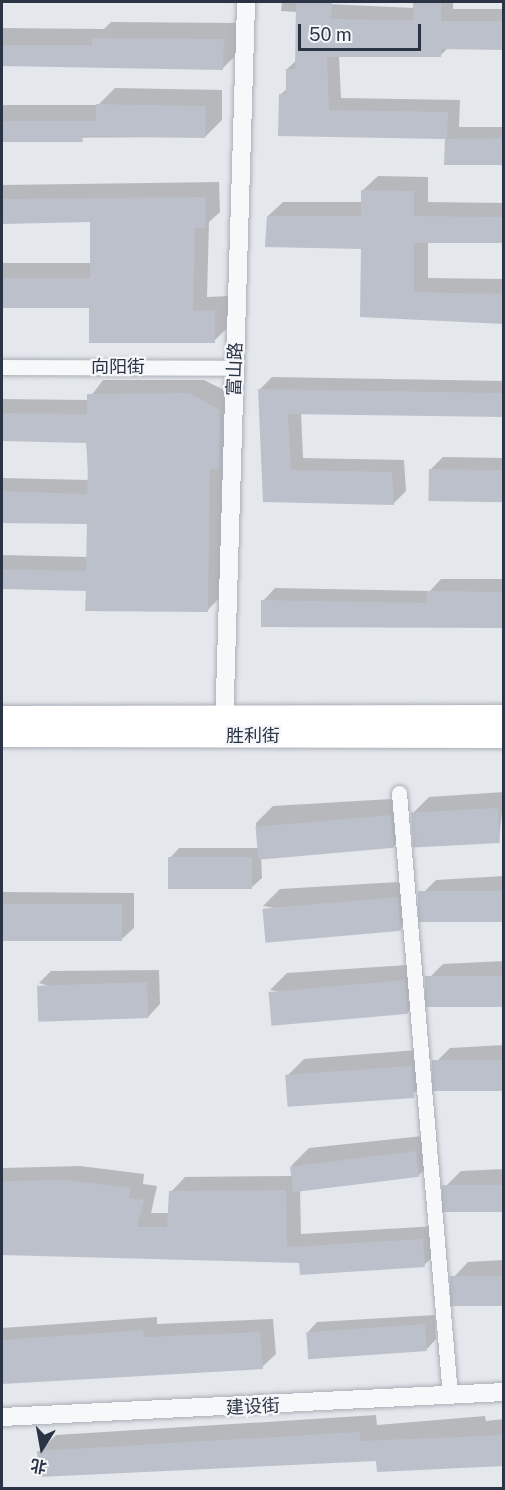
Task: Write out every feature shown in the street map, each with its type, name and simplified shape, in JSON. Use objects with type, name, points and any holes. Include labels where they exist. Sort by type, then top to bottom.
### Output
[{"type":"main road","name":"胜利街","points":[[2,736],[504,716]]},
{"type":"main road","name":"胜利街","points":[[2,717],[504,737]]},
{"type":"street","name":"富山路","points":[[224,727],[246,2]]},
{"type":"street","name":"向阳街","points":[[2,367],[235,368]]},
{"type":"street","points":[[399,793],[450,1395]]},
{"type":"street","name":"建设街","points":[[2,1417],[504,1392]]},
{"type":"building","points":[[296,2],[332,2],[331,19],[413,20],[413,2],[441,2],[441,21],[504,21],[504,50],[441,49],[441,57],[327,57],[329,110],[448,112],[447,139],[504,138],[504,165],[444,165],[445,139],[278,136],[279,94],[286,94],[286,69],[295,69]]},
{"type":"building","points":[[92,38],[224,39],[223,70],[2,66],[2,45],[92,45]]},
{"type":"building","points":[[96,104],[206,106],[205,138],[82,136],[83,142],[2,142],[2,121],[96,121]]},
{"type":"building","points":[[361,190],[414,191],[414,216],[504,217],[504,243],[414,243],[414,292],[504,294],[504,324],[360,317],[361,249],[265,247],[267,216],[361,216]]},
{"type":"building","points":[[205,197],[205,228],[195,228],[193,311],[215,310],[215,343],[89,343],[89,308],[2,308],[2,278],[90,278],[90,222],[2,224],[2,199]]},
{"type":"building","points":[[258,389],[504,393],[504,417],[288,414],[291,470],[392,472],[394,505],[263,502]]},
{"type":"building","points":[[189,393],[220,410],[219,469],[210,469],[208,612],[85,611],[86,591],[2,589],[2,569],[86,571],[87,524],[2,523],[2,491],[87,494],[88,468],[86,443],[2,441],[2,413],[87,414],[87,394]]},
{"type":"building","points":[[429,469],[504,470],[503,502],[428,501]]},
{"type":"building","points":[[427,591],[504,592],[504,628],[261,627],[261,600],[427,603]]},
{"type":"building","points":[[498,808],[500,843],[413,848],[411,813]]},
{"type":"building","points":[[391,815],[394,848],[258,860],[256,827]]},
{"type":"building","points":[[168,857],[252,857],[252,889],[168,889]]},
{"type":"building","points":[[418,891],[504,891],[504,922],[418,922]]},
{"type":"building","points":[[398,897],[401,931],[265,943],[263,909]]},
{"type":"building","points":[[2,904],[122,904],[122,941],[2,941]]},
{"type":"building","points":[[425,976],[504,976],[504,1007],[425,1007]]},
{"type":"building","points":[[405,980],[408,1014],[271,1026],[269,992]]},
{"type":"building","points":[[147,982],[148,1018],[38,1022],[37,986]]},
{"type":"building","points":[[432,1060],[504,1060],[504,1091],[432,1091]]},
{"type":"building","points":[[412,1066],[414,1098],[288,1107],[285,1075]]},
{"type":"building","points":[[416,1151],[419,1177],[293,1192],[290,1166]]},
{"type":"building","points":[[65,1180],[131,1188],[129,1198],[144,1200],[137,1227],[167,1227],[169,1191],[286,1190],[287,1247],[423,1239],[425,1267],[300,1275],[299,1263],[2,1255],[2,1181]]},
{"type":"building","points":[[442,1185],[504,1185],[504,1212],[442,1212]]},
{"type":"building","points":[[450,1276],[504,1276],[504,1306],[450,1306]]},
{"type":"building","points":[[425,1324],[427,1351],[308,1359],[306,1332]]},
{"type":"building","points":[[143,1330],[144,1337],[260,1332],[263,1369],[2,1384],[2,1340]]},
{"type":"building","points":[[360,1432],[360,1441],[504,1435],[504,1466],[377,1472],[376,1461],[39,1477],[37,1451]]}]
